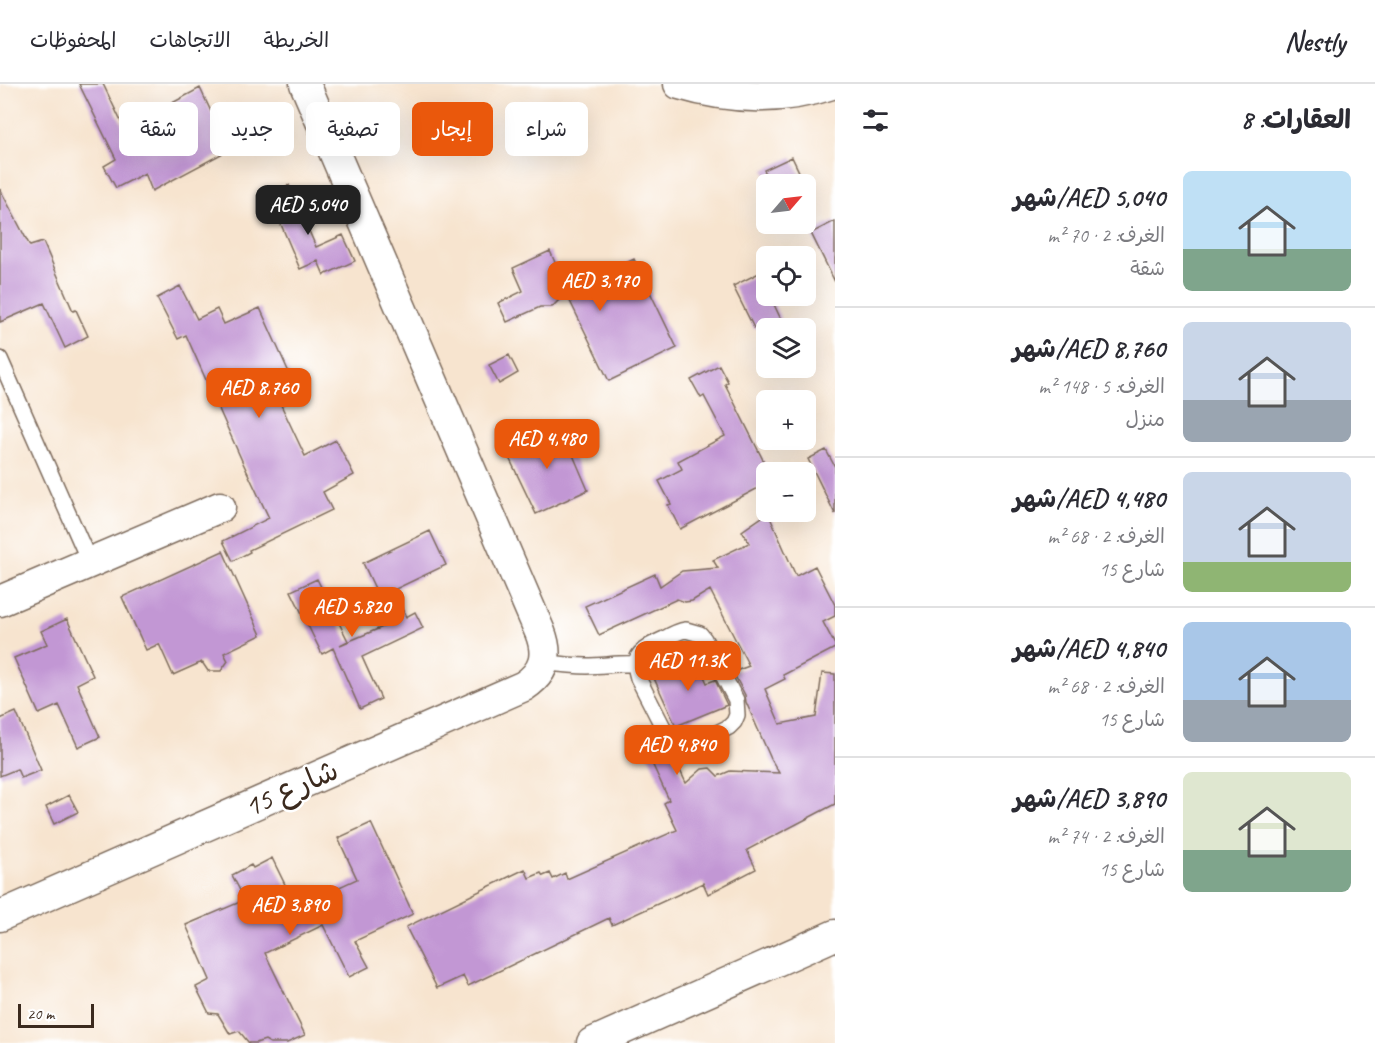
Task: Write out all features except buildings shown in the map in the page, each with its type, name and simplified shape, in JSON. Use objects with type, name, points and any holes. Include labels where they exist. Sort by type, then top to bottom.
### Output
[{"type":"street","points":[[305,84],[540,632],[545,652],[543,663]]},
{"type":"street","points":[[679,84],[701,91],[731,96],[762,97],[793,94],[832,84]]},
{"type":"street","points":[[0,601],[220,507]]},
{"type":"street","name":"شارع 15","points":[[0,916],[524,686],[533,680],[543,663]]},
{"type":"street","points":[[592,1043],[835,934]]},
{"type":"lane","points":[[0,359],[90,563]]},
{"type":"lane","points":[[686,630],[700,634],[735,699],[737,715],[734,722],[729,727],[693,745],[678,745],[667,735],[638,678],[635,664],[642,651],[680,631],[686,630]]},
{"type":"lane","points":[[543,663],[570,666],[635,664]]}]
